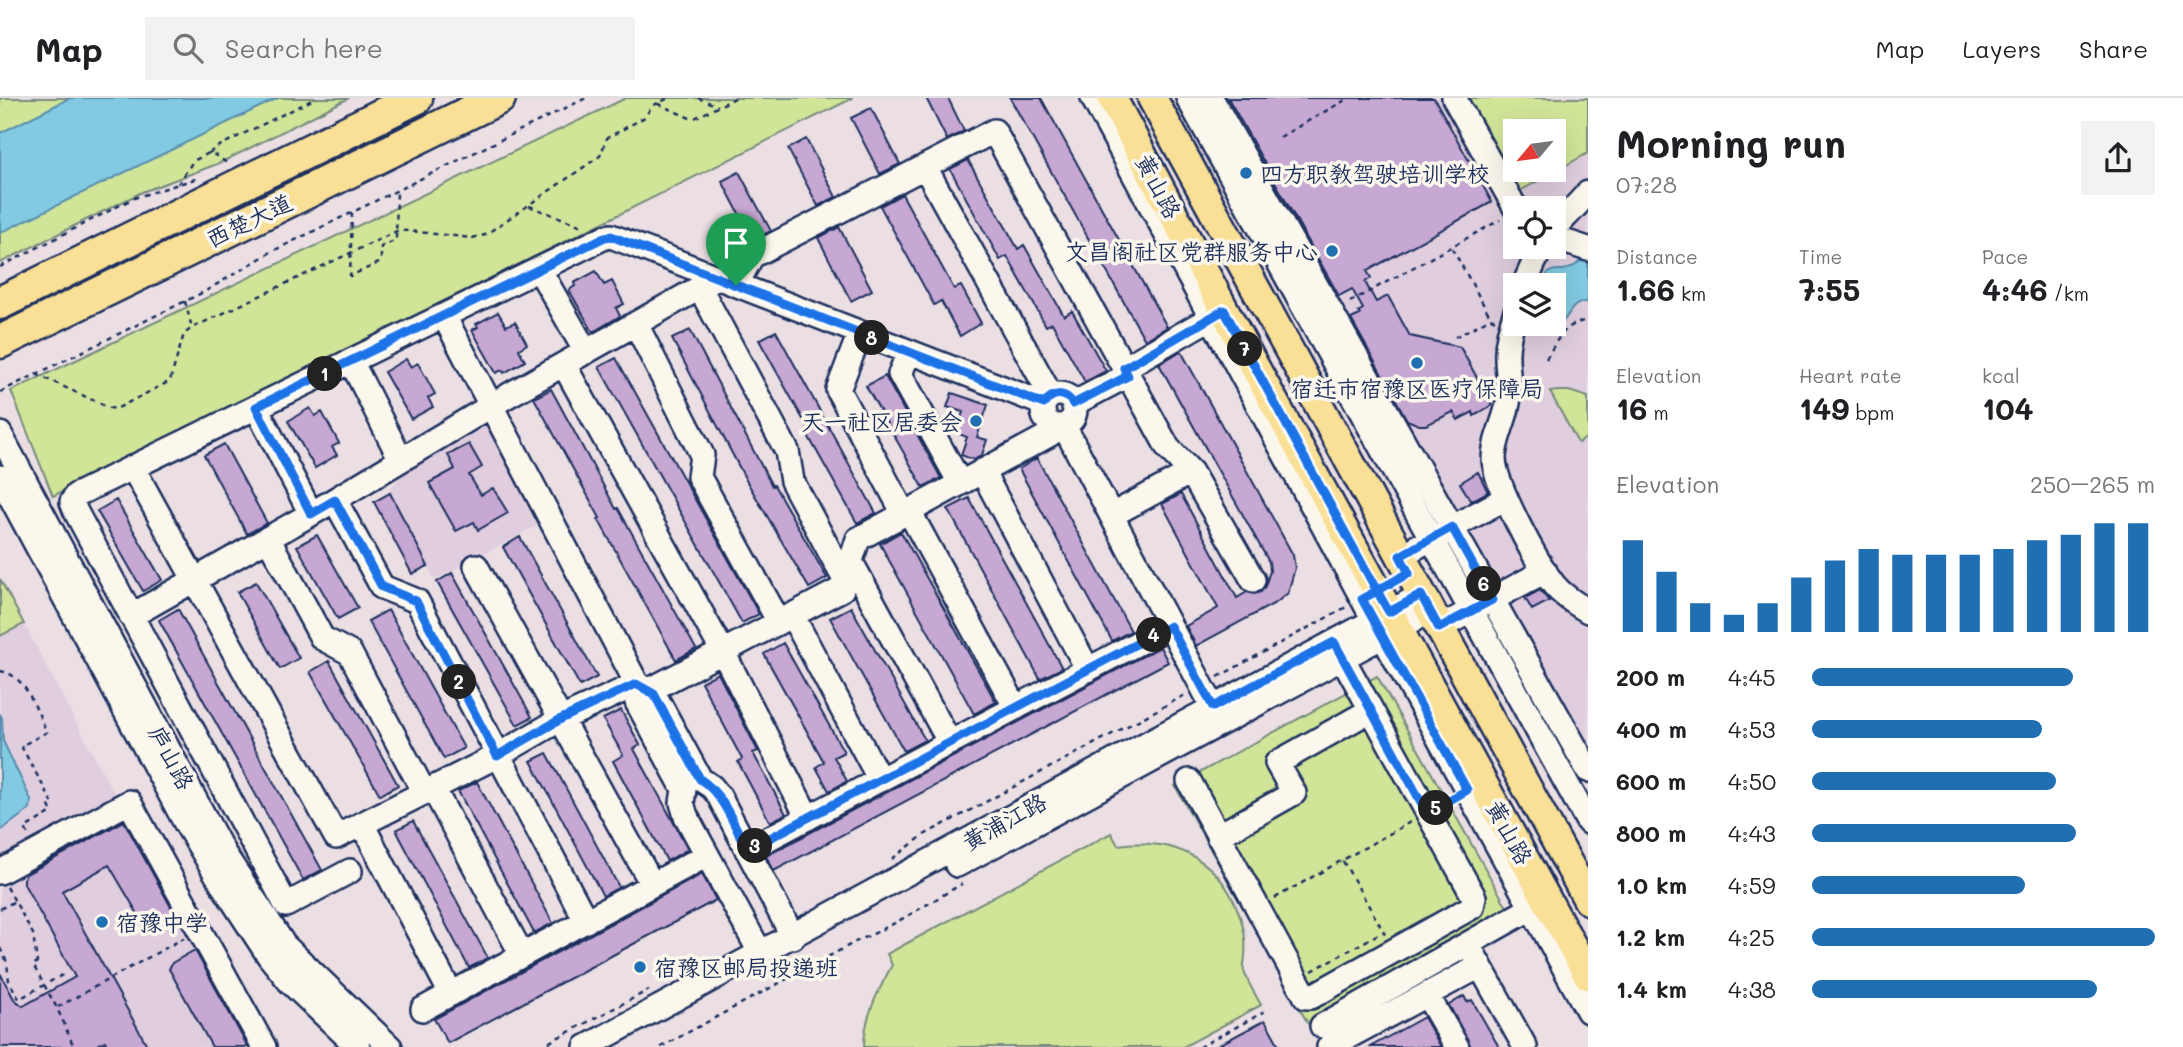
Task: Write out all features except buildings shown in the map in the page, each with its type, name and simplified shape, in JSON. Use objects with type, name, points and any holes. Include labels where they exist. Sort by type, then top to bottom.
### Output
[{"type":"highway","name":"西楚大道","points":[[0,303],[415,98]]},
{"type":"highway","name":"西楚大道","points":[[0,342],[499,98]]},
{"type":"main road","name":"黄山路","points":[[1112,98],[1217,314],[1539,903],[1588,975]]},
{"type":"main road","name":"黄山路","points":[[1152,98],[1588,900]]},
{"type":"street","points":[[1093,98],[1217,314],[1362,599],[1386,624]]},
{"type":"street","points":[[1188,98],[1442,533],[1492,600],[1585,759]]},
{"type":"street","points":[[1211,98],[1442,533],[1471,611],[1588,822]]},
{"type":"street","points":[[1454,98],[1503,199]]},
{"type":"street","points":[[131,616],[335,500],[509,395],[636,324],[718,283],[751,256],[994,131],[1168,449],[1191,472],[1253,580]]},
{"type":"street","points":[[925,167],[1047,400],[1045,420],[1062,426],[1213,707]]},
{"type":"street","points":[[1566,217],[1588,194]]},
{"type":"street","points":[[133,468],[336,837],[497,756],[561,719],[723,652],[842,589],[858,539],[1049,435],[1073,419],[1073,404],[1061,394],[1047,400],[718,283],[611,236],[76,495],[72,502],[286,905],[350,871]]},
{"type":"street","points":[[1566,247],[1588,248]]},
{"type":"street","points":[[539,269],[586,352]]},
{"type":"street","points":[[718,283],[788,451],[792,481],[950,743]]},
{"type":"street","points":[[1073,404],[1217,314]]},
{"type":"street","points":[[444,316],[642,687],[654,694],[700,779],[719,796],[793,937]]},
{"type":"street","points":[[636,324],[702,455],[699,477],[880,780]]},
{"type":"street","points":[[860,333],[838,390],[1016,708]]},
{"type":"street","points":[[1505,336],[1509,402],[1494,458],[1506,498],[1555,587],[1588,611]]},
{"type":"street","points":[[909,352],[900,374],[960,483]]},
{"type":"street","points":[[351,361],[401,460]]},
{"type":"street","points":[[564,365],[723,652],[808,818]]},
{"type":"street","points":[[256,407],[311,514]]},
{"type":"street","name":"庐山路","points":[[0,434],[223,852],[284,945],[390,1047]]},
{"type":"street","points":[[982,471],[1088,670]]},
{"type":"street","points":[[1112,515],[1191,472]]},
{"type":"street","name":"庐山路","points":[[0,477],[184,820],[223,887],[269,956],[290,982],[358,1047]]},
{"type":"street","points":[[1400,556],[1506,498]]},
{"type":"street","points":[[335,500],[382,587],[416,601],[586,920]]},
{"type":"street","points":[[268,538],[322,638],[350,653],[522,955]]},
{"type":"street","points":[[476,566],[652,884]]},
{"type":"street","name":"黄浦江路","points":[[618,1047],[1386,624],[1430,612],[1471,611],[1545,571]]},
{"type":"street","points":[[747,850],[1170,626]]},
{"type":"street","points":[[1189,781],[1306,997],[1311,997],[1388,941],[1472,908],[1474,897],[1338,650]]},
{"type":"street","name":"黄浦江路","points":[[586,1047],[1213,707],[1338,650]]},
{"type":"street","points":[[642,687],[637,702],[684,789],[682,803],[686,816],[761,954]]},
{"type":"street","points":[[1218,836],[1294,793],[1277,762],[1371,710]]},
{"type":"street","points":[[2,877],[129,802],[264,1047]]},
{"type":"street","points":[[362,824],[451,994]]},
{"type":"street","points":[[424,1009],[707,855]]},
{"type":"street","points":[[1325,1037],[1468,943],[1539,903],[1588,1011]]},
{"type":"street","points":[[1468,943],[1525,1047]]},
{"type":"street","points":[[1325,1037],[1427,995],[1480,966]]},
{"type":"street","points":[[1427,995],[1457,1047]]},
{"type":"path","points":[[178,184],[193,161],[316,98]]},
{"type":"path","points":[[0,391],[185,302],[271,251],[586,98]]},
{"type":"path","points":[[36,374],[116,409],[170,381],[184,334],[192,328],[396,231],[479,237],[600,156],[607,138],[645,117],[652,106],[668,98]]},
{"type":"path","points":[[698,98],[718,106]]},
{"type":"path","points":[[657,104],[695,118],[735,98]]},
{"type":"path","points":[[1280,136],[1349,98]]},
{"type":"path","points":[[209,153],[218,156],[230,167],[224,169]]},
{"type":"path","points":[[0,267],[134,198],[204,176]]},
{"type":"path","points":[[352,212],[350,276],[381,262],[381,247],[396,240],[397,190]]},
{"type":"path","points":[[527,206],[611,236]]},
{"type":"path","points":[[1350,303],[1503,217]]},
{"type":"path","points":[[1451,248],[1503,316]]},
{"type":"path","points":[[185,302],[192,328]]},
{"type":"path","points":[[1455,337],[1503,320]]},
{"type":"path","points":[[1546,359],[1565,329],[1588,320]]},
{"type":"path","points":[[887,862],[924,835],[1362,599]]},
{"type":"path","points":[[0,671],[10,672],[18,679],[47,732],[21,746],[52,802],[48,804],[52,813],[24,828],[27,834],[18,839]]},
{"type":"path","points":[[1257,907],[1427,813]]},
{"type":"path","points":[[1297,980],[1388,941],[1343,860]]},
{"type":"path","points":[[2,877],[33,934],[37,962],[33,965],[57,1008],[74,1047]]},
{"type":"path","points":[[0,909],[15,901]]},
{"type":"path","points":[[57,1008],[200,930]]},
{"type":"path","points":[[0,948],[8,962],[9,981],[19,999],[64,974]]},
{"type":"path","points":[[540,1047],[658,985]]},
{"type":"path","points":[[1199,1047],[1264,1012]]},
{"type":"shaded area","points":[[1199,98],[1588,98],[1588,785]]},
{"type":"shaded area","points":[[492,423],[544,522],[435,580],[388,491],[414,463]]},
{"type":"shaded area","name":"宿豫中学","points":[[24,624],[116,797],[132,790],[273,1047],[0,1047],[0,636]]},
{"type":"green space","points":[[0,98],[349,98],[220,163],[142,192],[0,263]]},
{"type":"green space","points":[[626,98],[853,98],[53,496],[11,391]]},
{"type":"green space","points":[[1467,98],[1588,98],[1588,153],[1566,165],[1566,119],[1503,119],[1503,161]]},
{"type":"green space","points":[[1515,182],[1536,182],[1520,191]]},
{"type":"green space","points":[[1569,391],[1588,397],[1588,437],[1578,443],[1550,392]]},
{"type":"green space","points":[[0,579],[24,624],[0,636]]},
{"type":"green space","points":[[1377,676],[1517,925],[1315,1036],[1175,786]]},
{"type":"green space","points":[[1111,833],[1118,845],[1160,845],[1196,858],[1211,869],[1234,902],[1245,935],[1244,971],[1261,1005],[1183,1047],[864,1047],[869,1015],[892,965],[887,954]]},
{"type":"water","points":[[70,98],[278,98],[0,233],[0,133]]},
{"type":"water","points":[[1588,252],[1588,302],[1578,304],[1566,318],[1566,273],[1549,273],[1571,268]]},
{"type":"water","points":[[0,714],[3,741],[31,800],[30,809],[0,831]]},
{"type":"place","name":"四方职教驾驶培训学校","points":[[1246,173]]},
{"type":"place","name":"文昌阁社区党群服务中心","points":[[1332,251]]},
{"type":"place","name":"宿迁市宿豫区医疗保障局","points":[[1417,363]]},
{"type":"place","name":"天一社区居委会","points":[[976,421]]},
{"type":"place","name":"宿豫中学","points":[[102,922]]},
{"type":"place","name":"宿豫区邮局投递班","points":[[640,967]]},
{"type":"route","points":[[736,285],[611,236],[605,237],[256,407],[311,514],[335,500],[382,587],[416,601],[497,756],[561,719],[636,684],[654,694],[700,779],[719,796],[747,850],[1170,626],[1213,707],[1334,642],[1427,813],[1467,790],[1362,599],[1377,591],[1409,573],[1400,556],[1452,527],[1492,600],[1439,628],[1421,595],[1389,612],[1377,591],[1224,310],[1124,368],[1128,376],[1073,404],[1061,394],[1051,396],[1044,404],[736,285]]}]
